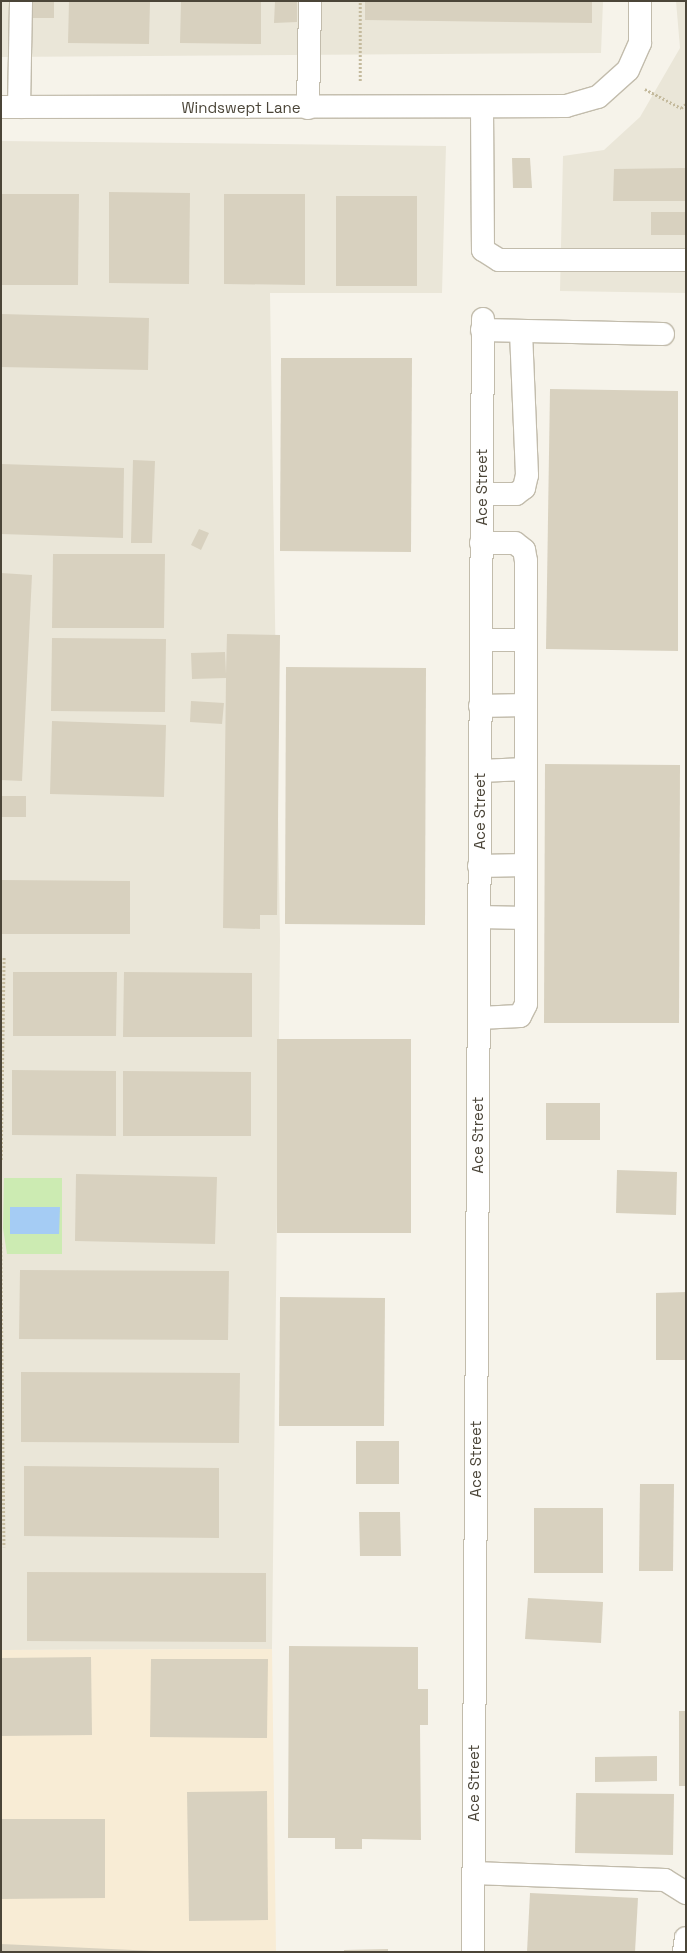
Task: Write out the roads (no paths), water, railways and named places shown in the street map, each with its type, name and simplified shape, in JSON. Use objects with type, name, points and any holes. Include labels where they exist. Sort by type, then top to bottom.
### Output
[{"type":"street","points":[[10,107],[21,1]]},
{"type":"street","points":[[308,108],[310,1]]},
{"type":"street","name":"Windswept Lane","points":[[10,107],[482,108],[566,106],[598,97],[628,70],[640,43],[640,1]]},
{"type":"street","points":[[482,108],[483,250],[499,260],[686,260]]},
{"type":"street","name":"Ace Street","points":[[473,1952],[482,325],[521,331]]},
{"type":"street","points":[[482,494],[516,494],[524,488],[527,475],[521,331],[664,334]]},
{"type":"street","points":[[479,1018],[520,1016],[526,1004],[526,640],[524,550],[515,543],[481,543]]},
{"type":"street","points":[[481,640],[526,640]]},
{"type":"street","points":[[480,706],[526,705]]},
{"type":"street","points":[[480,771],[526,769]]},
{"type":"street","points":[[479,866],[526,865]]},
{"type":"street","points":[[479,917],[526,918]]},
{"type":"street","points":[[474,1873],[665,1880],[686,1893]]},
{"type":"street","points":[[684,1952],[686,1938]]},
{"type":"water","points":[[10,1207],[60,1207],[59,1234],[10,1234]]}]
